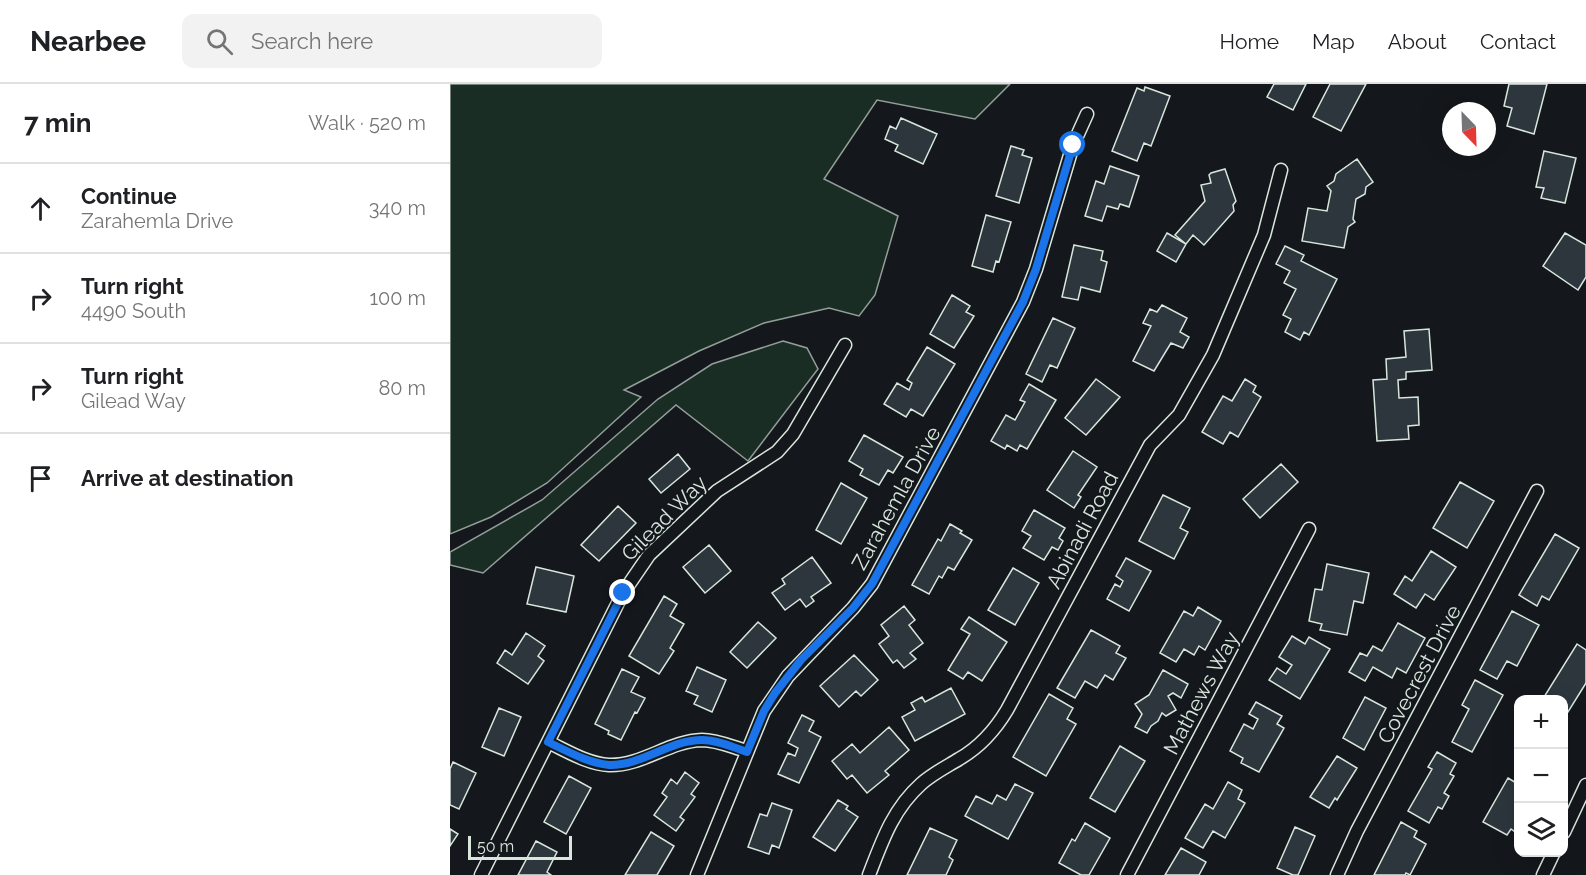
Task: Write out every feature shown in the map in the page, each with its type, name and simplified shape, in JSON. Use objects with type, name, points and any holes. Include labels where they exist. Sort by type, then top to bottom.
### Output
[{"type":"street","name":"Zarahemla Drive","points":[[697,875],[764,711],[801,660],[863,597],[889,556],[1023,302],[1036,269],[1073,145],[1087,114]]},
{"type":"street","name":"Abinadi Road","points":[[869,875],[889,825],[903,802],[923,782],[981,744],[1007,711],[1150,445],[1179,415],[1213,355],[1264,235],[1281,170]]},
{"type":"street","name":"Gilead Way","points":[[482,875],[623,593],[640,566],[717,491],[783,447],[845,345]]},
{"type":"street","name":"Covecrest Drive","points":[[1338,875],[1357,831],[1537,492]]},
{"type":"street","name":"Mathews Way","points":[[1127,875],[1309,529]]},
{"type":"street","points":[[548,742],[590,761],[607,765],[633,762],[677,745],[695,741],[711,741],[747,752]]},
{"type":"street","points":[[1568,822],[1586,785]]},
{"type":"street","points":[[1543,875],[1552,857]]},
{"type":"green space","points":[[450,84],[1010,84],[975,119],[877,100],[824,179],[898,216],[875,295],[859,316],[829,308],[764,323],[699,351],[624,390],[641,397],[547,483],[491,517],[450,534]]},
{"type":"green space","points":[[783,341],[807,348],[818,369],[748,461],[676,405],[483,573],[450,565],[450,552],[542,500],[658,399],[712,364]]},
{"type":"building","points":[[1274,84],[1306,84],[1293,110],[1267,97]]},
{"type":"building","points":[[1330,84],[1366,84],[1341,131],[1313,117]]},
{"type":"building","points":[[1509,84],[1547,84],[1534,134],[1507,126],[1512,108],[1504,106]]},
{"type":"building","points":[[1145,87],[1170,96],[1151,146],[1144,143],[1137,161],[1112,151],[1137,88],[1144,91]]},
{"type":"building","points":[[901,118],[937,134],[923,164],[895,151],[898,145],[885,139],[890,126],[896,129]]},
{"type":"building","points":[[1011,146],[1024,150],[1022,155],[1032,158],[1019,203],[996,196]]},
{"type":"building","points":[[1544,151],[1576,158],[1565,203],[1541,198],[1544,188],[1536,187]]},
{"type":"building","points":[[1357,159],[1373,182],[1366,187],[1365,194],[1356,199],[1353,219],[1355,222],[1348,227],[1344,248],[1302,241],[1308,208],[1327,211],[1331,191],[1327,186],[1334,181],[1336,174]]},
{"type":"building","points":[[1110,166],[1139,176],[1129,207],[1120,204],[1118,209],[1107,206],[1102,221],[1085,216],[1096,181],[1104,184]]},
{"type":"building","points":[[1225,169],[1236,201],[1233,205],[1234,211],[1204,245],[1193,235],[1186,244],[1175,235],[1205,201],[1201,185],[1211,183],[1209,175],[1211,173]]},
{"type":"building","points":[[986,215],[1011,222],[999,262],[996,261],[993,272],[972,266]]},
{"type":"building","points":[[1167,233],[1186,244],[1176,262],[1157,251]]},
{"type":"building","points":[[1565,233],[1586,245],[1586,277],[1578,290],[1543,266]]},
{"type":"building","points":[[1074,245],[1103,251],[1101,260],[1107,262],[1100,292],[1081,287],[1078,300],[1062,297]]},
{"type":"building","points":[[1285,246],[1304,255],[1301,261],[1337,279],[1309,335],[1304,332],[1300,340],[1285,332],[1291,319],[1283,315],[1296,289],[1284,283],[1290,271],[1276,264]]},
{"type":"building","points":[[952,295],[970,306],[966,312],[974,316],[954,348],[930,334]]},
{"type":"building","points":[[1162,305],[1187,318],[1180,332],[1189,337],[1183,348],[1171,343],[1154,371],[1133,361],[1151,326],[1143,323],[1150,309],[1157,312]]},
{"type":"building","points":[[1053,318],[1075,328],[1057,368],[1050,365],[1042,382],[1026,374]]},
{"type":"building","points":[[1429,329],[1432,370],[1406,372],[1406,379],[1398,380],[1399,398],[1418,397],[1419,425],[1408,426],[1409,439],[1377,441],[1373,380],[1387,379],[1386,359],[1406,357],[1404,331]]},
{"type":"building","points":[[927,347],[955,364],[923,416],[911,409],[906,417],[884,404],[897,383],[909,390],[912,383],[907,380]]},
{"type":"building","points":[[1096,379],[1120,397],[1086,435],[1065,418]]},
{"type":"building","points":[[1245,379],[1256,386],[1253,392],[1261,397],[1238,437],[1230,432],[1223,444],[1202,432],[1223,396],[1232,401]]},
{"type":"building","points":[[1029,384],[1056,400],[1027,449],[1020,445],[1017,451],[1007,445],[1005,449],[991,441],[1006,415],[1015,420],[1025,402],[1020,400]]},
{"type":"building","points":[[864,435],[903,457],[893,473],[888,470],[879,485],[860,475],[863,469],[849,461]]},
{"type":"building","points":[[1073,451],[1097,467],[1078,495],[1081,497],[1074,508],[1047,490]]},
{"type":"building","points":[[678,454],[690,469],[661,493],[649,479]]},
{"type":"building","points":[[1281,464],[1298,482],[1260,518],[1243,499]]},
{"type":"building","points":[[1460,482],[1494,501],[1467,548],[1433,528]]},
{"type":"building","points":[[841,483],[867,498],[841,544],[816,530]]},
{"type":"building","points":[[1163,495],[1190,508],[1180,528],[1188,532],[1174,559],[1139,541]]},
{"type":"building","points":[[618,506],[636,523],[599,561],[581,545]]},
{"type":"building","points":[[1034,510],[1065,528],[1059,538],[1063,541],[1058,550],[1052,547],[1044,560],[1023,548],[1031,536],[1022,531]]},
{"type":"building","points":[[950,524],[972,540],[954,570],[948,567],[942,578],[939,576],[929,594],[912,585],[938,539],[941,541]]},
{"type":"building","points":[[1555,534],[1579,548],[1549,600],[1542,596],[1537,606],[1519,595]]},
{"type":"building","points":[[709,545],[731,571],[705,593],[683,567]]},
{"type":"building","points":[[1431,551],[1456,567],[1434,600],[1425,594],[1416,608],[1394,594],[1405,576],[1412,581]]},
{"type":"building","points":[[812,557],[831,583],[811,597],[814,601],[806,607],[800,599],[785,610],[772,593],[785,584],[782,579]]},
{"type":"building","points":[[1126,558],[1151,571],[1129,611],[1107,599],[1115,584],[1120,587],[1123,581],[1116,576]]},
{"type":"building","points":[[1327,564],[1369,573],[1363,603],[1354,601],[1347,635],[1320,630],[1322,624],[1309,621],[1315,589],[1322,590]]},
{"type":"building","points":[[536,567],[574,576],[566,612],[527,604]]},
{"type":"building","points":[[1013,568],[1039,583],[1015,625],[988,610]]},
{"type":"building","points":[[664,596],[677,604],[670,616],[684,624],[670,648],[674,651],[659,674],[629,656]]},
{"type":"building","points":[[904,606],[915,620],[909,625],[923,643],[910,653],[916,659],[904,668],[897,660],[893,663],[879,644],[889,636],[881,625]]},
{"type":"building","points":[[1198,607],[1221,621],[1205,650],[1199,646],[1194,655],[1184,649],[1176,662],[1160,653],[1184,611],[1193,616]]},
{"type":"building","points":[[1512,611],[1539,625],[1517,666],[1507,661],[1497,679],[1480,670]]},
{"type":"building","points":[[969,617],[1007,642],[982,681],[968,672],[963,679],[948,670],[970,634],[961,629]]},
{"type":"building","points":[[758,622],[776,638],[747,668],[730,652]]},
{"type":"building","points":[[1398,623],[1425,638],[1406,673],[1397,668],[1392,678],[1373,667],[1365,681],[1349,672],[1360,653],[1367,656],[1373,646],[1382,651]]},
{"type":"building","points":[[1091,630],[1120,646],[1116,653],[1126,658],[1113,680],[1105,675],[1097,688],[1085,681],[1075,698],[1057,688]]},
{"type":"building","points":[[526,633],[545,646],[538,656],[544,661],[528,684],[497,663],[505,650],[512,655]]},
{"type":"building","points":[[1292,636],[1305,644],[1309,637],[1330,649],[1300,699],[1269,680],[1277,668],[1286,674],[1292,665],[1279,657]]},
{"type":"building","points":[[1577,644],[1586,650],[1586,683],[1568,712],[1568,695],[1545,695]]},
{"type":"building","points":[[854,655],[878,680],[861,696],[856,691],[839,707],[820,686]]},
{"type":"building","points":[[697,667],[726,680],[712,712],[694,704],[698,696],[686,691]]},
{"type":"building","points":[[622,669],[639,677],[631,692],[645,698],[621,740],[595,724]]},
{"type":"building","points":[[1163,670],[1188,684],[1181,698],[1173,693],[1168,696],[1176,710],[1166,716],[1162,713],[1147,733],[1135,727],[1142,714],[1135,704],[1149,695]]},
{"type":"building","points":[[1475,680],[1503,695],[1472,752],[1452,742],[1469,709],[1462,705]]},
{"type":"building","points":[[951,688],[965,714],[915,741],[902,717],[915,710],[911,703],[922,697],[925,702]]},
{"type":"building","points":[[1049,694],[1073,708],[1067,719],[1076,724],[1046,776],[1013,757]]},
{"type":"building","points":[[1365,697],[1386,708],[1364,750],[1343,738]]},
{"type":"building","points":[[1256,702],[1282,716],[1277,724],[1284,728],[1259,772],[1241,763],[1243,758],[1230,751],[1244,724],[1253,729],[1258,719],[1249,714]]},
{"type":"building","points":[[499,708],[521,717],[504,756],[482,747]]},
{"type":"building","points":[[802,715],[814,721],[809,731],[821,737],[799,783],[778,774],[788,753],[795,756],[798,748],[788,743]]},
{"type":"building","points":[[889,727],[909,750],[885,771],[889,775],[867,793],[852,775],[847,779],[832,761],[852,744],[860,753]]},
{"type":"building","points":[[1120,746],[1145,761],[1115,812],[1090,798]]},
{"type":"building","points":[[1437,752],[1456,763],[1450,774],[1454,776],[1444,793],[1449,796],[1442,809],[1438,807],[1429,823],[1408,811],[1432,769],[1428,767]]},
{"type":"building","points":[[1337,756],[1357,768],[1337,800],[1335,798],[1329,808],[1310,797]]},
{"type":"building","points":[[453,762],[476,773],[459,809],[450,805],[450,769]]},
{"type":"building","points":[[685,772],[699,783],[691,794],[695,797],[680,817],[684,820],[676,831],[654,815],[667,797],[662,793],[671,779],[677,784]]},
{"type":"building","points":[[569,776],[591,788],[566,834],[544,822]]},
{"type":"building","points":[[1508,778],[1514,782],[1514,831],[1511,829],[1507,835],[1483,822]]},
{"type":"building","points":[[1228,782],[1242,790],[1238,799],[1245,803],[1225,838],[1213,831],[1203,848],[1185,838],[1205,804],[1213,809]]},
{"type":"building","points":[[1015,784],[1033,793],[1008,839],[965,816],[976,796],[992,804],[997,795],[1006,800]]},
{"type":"building","points":[[838,800],[848,806],[846,809],[858,817],[835,851],[813,837]]},
{"type":"building","points":[[772,803],[792,810],[779,848],[772,845],[769,854],[748,847],[760,814],[767,816]]},
{"type":"building","points":[[1401,822],[1417,831],[1414,837],[1426,844],[1410,875],[1406,873],[1405,875],[1374,875]]},
{"type":"building","points":[[1085,823],[1110,838],[1089,875],[1081,875],[1059,863],[1072,839],[1075,841]]},
{"type":"building","points":[[1295,827],[1315,836],[1298,875],[1277,868]]},
{"type":"building","points":[[930,828],[957,840],[949,857],[953,860],[946,875],[907,875]]},
{"type":"building","points":[[450,829],[458,834],[450,846]]},
{"type":"building","points":[[651,832],[674,846],[657,875],[625,875]]},
{"type":"building","points":[[536,841],[557,852],[547,872],[551,875],[518,875]]},
{"type":"building","points":[[1181,848],[1206,862],[1199,875],[1165,875]]},
{"type":"route","points":[[623,593],[548,742],[590,761],[607,765],[633,762],[677,745],[703,740],[719,742],[747,752],[764,711],[775,693],[801,660],[840,623],[863,597],[889,556],[1023,302],[1036,269],[1073,145]]}]
